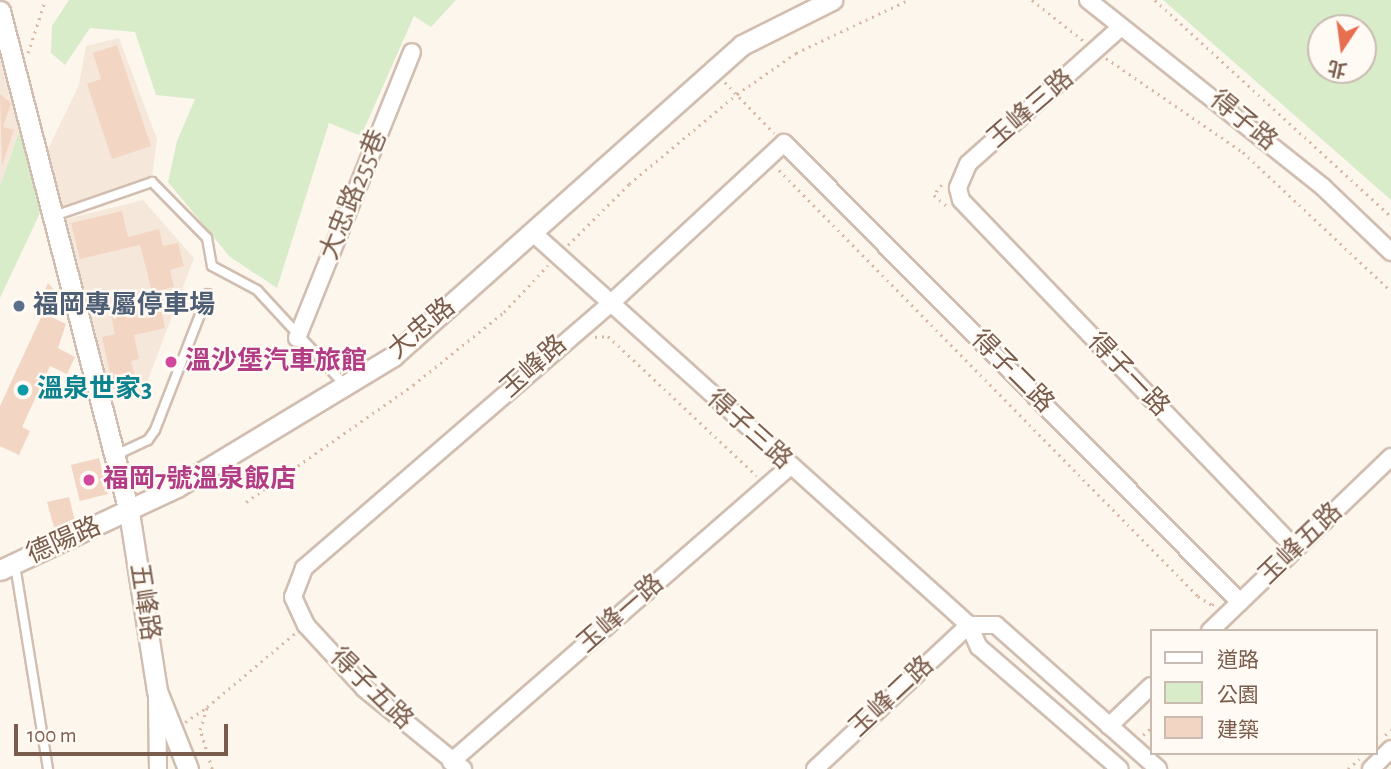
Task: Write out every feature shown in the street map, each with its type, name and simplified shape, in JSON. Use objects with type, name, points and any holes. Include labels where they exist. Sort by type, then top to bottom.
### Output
[{"type":"street","name":"大忠路","points":[[128,512],[393,356],[713,71],[774,25],[832,0]]},
{"type":"street","name":"得子路","points":[[1088,0],[1312,178],[1391,252]]},
{"type":"street","points":[[0,10],[128,512]]},
{"type":"street","name":"玉峰三路","points":[[961,200],[958,188],[968,164],[1097,52],[1121,27]]},
{"type":"street","name":"大忠路255巷","points":[[297,338],[412,52]]},
{"type":"street","name":"玉峰路","points":[[293,597],[304,568],[581,325],[609,305],[778,147]]},
{"type":"street","name":"得子二路","points":[[778,147],[1236,598]]},
{"type":"street","name":"得子一路","points":[[961,200],[1296,549]]},
{"type":"street","name":"得子三路","points":[[532,232],[555,257],[969,625],[979,647],[1120,769]]},
{"type":"street","name":"玉峰五路","points":[[1212,629],[1236,598],[1296,549],[1391,457]]},
{"type":"street","name":"玉峰一路","points":[[457,766],[790,466]]},
{"type":"street","name":"德陽路","points":[[7,567],[128,512]]},
{"type":"street","name":"五峰路","points":[[128,512],[157,691],[158,769]]},
{"type":"street","name":"得子五路","points":[[293,597],[306,625],[365,689],[457,766]]},
{"type":"street","points":[[969,625],[996,625],[1158,769]]},
{"type":"street","name":"玉峰二路","points":[[815,769],[969,625]]},
{"type":"street","points":[[1110,726],[1150,688]]},
{"type":"street","name":"五峰路","points":[[157,691],[188,769]]},
{"type":"street","points":[[1371,769],[1391,749]]},
{"type":"lane","points":[[52,217],[152,182],[207,238],[212,266],[257,290],[297,338],[346,386]]},
{"type":"lane","points":[[114,456],[148,440],[155,430],[208,294]]},
{"type":"lane","points":[[7,567],[48,769]]},
{"type":"path","points":[[18,83],[45,0]]},
{"type":"path","points":[[246,502],[413,385],[504,312],[629,184],[737,94],[796,54],[908,0]]},
{"type":"path","points":[[1032,0],[1097,52],[1243,152],[1391,290]]},
{"type":"path","points":[[1155,0],[1391,216]]},
{"type":"path","points":[[713,71],[737,94],[778,147],[772,163],[1198,596],[1212,605],[1236,598]]},
{"type":"path","points":[[581,325],[593,337],[608,336],[767,487]]},
{"type":"path","points":[[173,729],[207,707],[306,625]]},
{"type":"path","points":[[207,707],[200,730],[212,769]]},
{"type":"path","points":[[1137,742],[1150,729]]},
{"type":"path","points":[[1348,769],[1363,755]]},
{"type":"shaded area","points":[[119,38],[157,139],[152,177],[59,210],[47,151],[79,85],[86,46]]},
{"type":"shaded area","points":[[0,58],[20,129],[0,186]]},
{"type":"shaded area","points":[[143,200],[194,258],[143,393],[113,400],[66,219]]},
{"type":"green space","points":[[69,0],[456,0],[431,27],[414,16],[361,136],[329,123],[277,288],[230,257],[168,182],[177,141],[195,99],[156,95],[135,32],[90,28],[65,65],[51,53],[52,26]]},
{"type":"green space","points":[[1163,0],[1391,0],[1391,200]]},
{"type":"green space","points":[[20,129],[40,213],[0,298],[0,186]]},
{"type":"building","points":[[117,45],[151,146],[112,159],[87,84],[101,79],[93,53]]},
{"type":"building","points":[[0,94],[11,103],[3,127],[14,130],[2,166]]},
{"type":"building","points":[[122,211],[128,237],[159,229],[163,246],[178,243],[184,266],[170,270],[174,287],[152,292],[140,245],[80,259],[71,223]]},
{"type":"building","points":[[48,283],[58,294],[33,319]]},
{"type":"building","points":[[158,295],[165,328],[134,335],[139,359],[131,361],[138,390],[115,395],[102,337],[115,334],[109,306]]},
{"type":"building","name":"溫泉世家3","points":[[43,313],[66,324],[58,348],[75,357],[67,374],[50,366],[22,427],[30,431],[19,455],[0,446],[0,406]]},
{"type":"building","name":"福岡7號溫泉飯店","points":[[99,458],[108,494],[80,501],[71,465]]},
{"type":"building","points":[[69,497],[75,521],[55,531],[47,502]]},
{"type":"place","name":"福岡專屬停車場","points":[[19,306]]},
{"type":"place","name":"溫沙堡汽車旅館","points":[[171,362]]},
{"type":"place","name":"溫泉世家3","points":[[23,390]]},
{"type":"place","name":"福岡7號溫泉飯店","points":[[89,480]]}]
